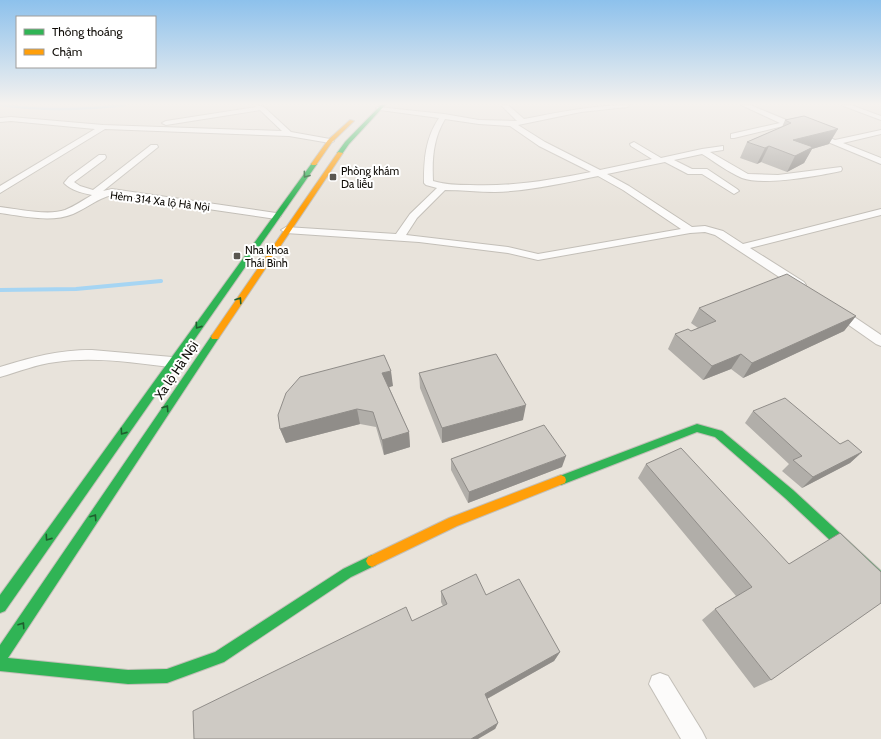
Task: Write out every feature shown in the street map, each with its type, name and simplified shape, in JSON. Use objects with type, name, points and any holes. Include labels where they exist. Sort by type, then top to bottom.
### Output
[{"type":"main road","name":"Xa lộ Hà Nội","points":[[0,657],[286,230],[350,139]]},
{"type":"main road","name":"Xa lộ Hà Nội","points":[[0,606],[330,141]]},
{"type":"main road","points":[[0,664],[128,677],[167,676],[219,657],[347,573],[453,522],[697,428],[718,434],[789,494],[881,580]]},
{"type":"street","points":[[0,190],[83,139]]},
{"type":"street","points":[[321,139],[330,141]]},
{"type":"street","points":[[432,139],[428,153],[429,183],[443,187],[494,189],[556,182],[720,148]]},
{"type":"street","points":[[535,139],[626,188],[690,230]]},
{"type":"street","points":[[828,139],[881,160]]},
{"type":"street","points":[[834,142],[846,139]]},
{"type":"street","points":[[634,144],[663,160],[691,172],[704,171],[734,191]]},
{"type":"street","points":[[102,157],[72,179],[70,185],[98,194],[154,147]]},
{"type":"street","points":[[702,152],[750,178],[780,177],[838,169]]},
{"type":"street","points":[[400,238],[404,226],[416,212],[431,201],[443,187]]},
{"type":"street","name":"Hẻm 314 Xa lộ Hà Nội","points":[[0,210],[35,214],[60,214],[98,194],[112,192],[276,216]]},
{"type":"street","points":[[742,247],[839,224],[881,212]]},
{"type":"street","points":[[286,230],[419,238],[508,250],[538,257],[690,230],[712,231],[719,233],[742,247],[812,293]]},
{"type":"street","points":[[830,306],[881,341]]},
{"type":"street","points":[[0,372],[44,359],[65,356],[100,356],[172,362]]},
{"type":"street","points":[[660,684],[694,739]]},
{"type":"building","points":[[753,139],[795,139],[793,140],[813,147],[795,156],[769,146],[765,148],[747,142]]},
{"type":"building","points":[[787,274],[856,316],[752,363],[741,354],[712,366],[675,334],[688,329],[691,331],[716,321],[699,308]]},
{"type":"building","points":[[496,354],[526,405],[442,428],[419,373]]},
{"type":"building","points":[[384,355],[391,371],[382,373],[409,432],[382,440],[373,412],[357,409],[280,429],[278,415],[286,393],[300,377]]},
{"type":"building","points":[[785,398],[840,444],[848,440],[862,452],[813,477],[793,460],[802,456],[753,411]]},
{"type":"building","points":[[544,425],[566,456],[469,492],[451,459]]},
{"type":"building","points":[[681,448],[789,564],[840,533],[881,572],[881,603],[771,680],[715,609],[752,587],[646,464]]},
{"type":"building","points":[[476,574],[486,595],[519,579],[560,652],[485,694],[498,723],[471,739],[194,739],[193,711],[406,607],[412,621],[447,604],[441,591]]},
{"type":"waterway","points":[[0,290],[76,289],[161,281]]},
{"type":"traffic: fast","points":[[340,153],[350,139]]},
{"type":"traffic: fast","points":[[0,606],[314,164]]},
{"type":"traffic: fast","points":[[0,657],[215,337]]},
{"type":"traffic: fast","points":[[561,480],[697,428],[718,434],[789,494],[881,580]]},
{"type":"traffic: fast","points":[[0,664],[128,677],[167,676],[219,657],[347,573],[372,561]]},
{"type":"traffic: slow","points":[[314,164],[332,139]]},
{"type":"traffic: slow","points":[[215,337],[340,153]]},
{"type":"traffic: slow","points":[[372,561],[453,522],[561,480]]},
{"type":"place","name":"Phòng khám Da liễu","points":[[333,177]]},
{"type":"place","name":"Nha khoa Thái Bình","points":[[237,256]]}]
